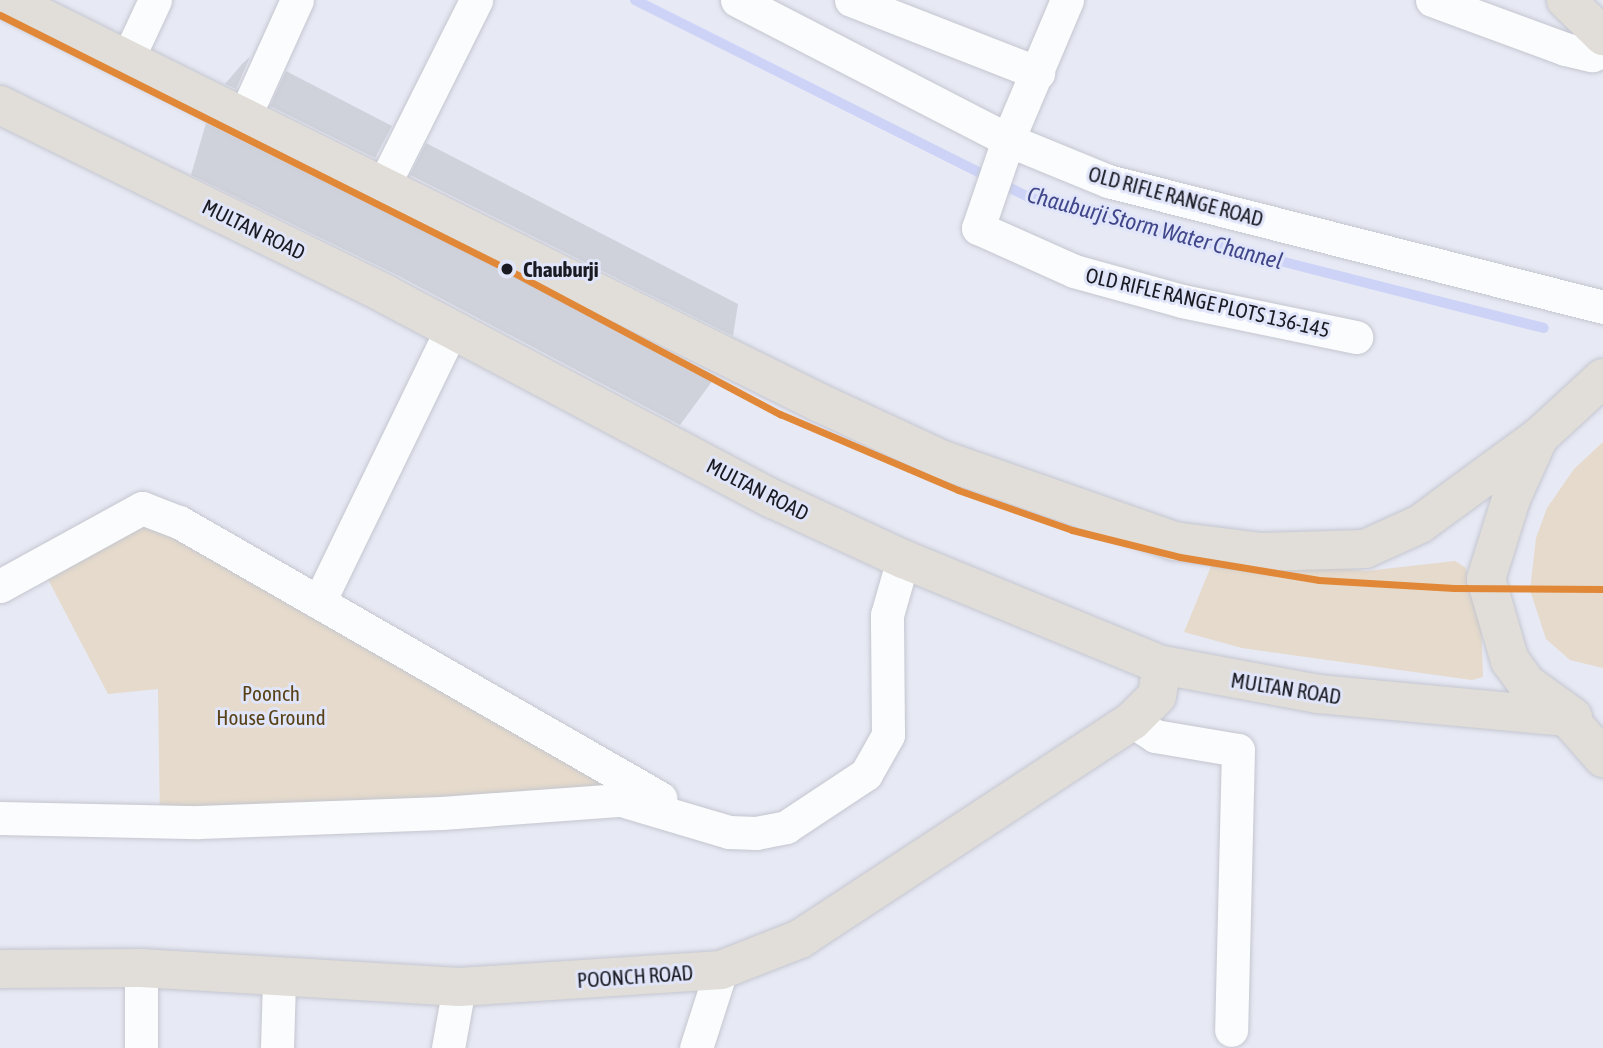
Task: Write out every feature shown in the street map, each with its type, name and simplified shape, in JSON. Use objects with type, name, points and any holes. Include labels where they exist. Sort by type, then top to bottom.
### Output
[{"type":"main road","points":[[1566,0],[1603,36]]},
{"type":"main road","points":[[23,3],[127,60],[245,115],[383,186],[943,460],[1174,541],[1261,552],[1364,549],[1399,537],[1539,437],[1603,378]]},
{"type":"main road","name":"MULTAN ROAD","points":[[0,105],[451,330],[773,499],[902,559],[1162,665],[1318,694],[1585,717]]},
{"type":"main road","points":[[1539,437],[1511,499],[1486,579],[1510,661],[1527,684],[1585,717],[1603,758]]},
{"type":"main road","name":"POONCH ROAD","points":[[0,969],[141,968],[279,980],[459,988],[721,970],[800,939],[1132,722],[1157,696],[1162,665]]},
{"type":"street","points":[[127,60],[155,0]]},
{"type":"street","points":[[245,115],[297,0]]},
{"type":"street","points":[[383,186],[476,0]]},
{"type":"street","name":"OLD RIFLE RANGE ROAD","points":[[737,0],[1005,149],[1108,181],[1603,306]]},
{"type":"street","points":[[851,0],[1038,74]]},
{"type":"street","name":"OLD RIFLE RANGE PLOTS 136-145","points":[[1067,0],[1005,149],[978,228],[1074,271],[1182,301],[1356,338]]},
{"type":"street","points":[[1432,0],[1564,49],[1592,55],[1603,51]]},
{"type":"street","points":[[319,602],[451,330]]},
{"type":"street","points":[[0,586],[142,508],[179,523],[698,820]]},
{"type":"street","points":[[0,818],[199,822],[442,813],[621,800],[698,820],[729,832],[756,833],[786,827],[866,774],[888,735],[887,615],[902,559]]},
{"type":"street","points":[[1132,722],[1155,736],[1238,750],[1231,1030]]},
{"type":"street","points":[[141,968],[141,1048]]},
{"type":"street","points":[[696,1048],[721,970]]},
{"type":"street","points":[[277,1048],[279,980]]},
{"type":"street","points":[[448,1048],[459,988]]},
{"type":"green space","points":[[1603,442],[1603,668],[1570,660],[1546,639],[1530,590],[1536,538],[1547,508],[1574,469]]},
{"type":"green space","name":"Poonch House Ground","points":[[142,508],[698,820],[621,800],[160,821],[158,689],[108,694],[40,564]]},
{"type":"green space","points":[[1245,557],[1366,571],[1455,561],[1466,568],[1481,617],[1483,677],[1472,680],[1242,648],[1184,632],[1214,559]]},
{"type":"building","points":[[250,57],[236,89],[225,84],[242,64]]},
{"type":"building","points":[[286,71],[392,126],[375,158],[270,106]]},
{"type":"building","points":[[206,123],[716,376],[680,425],[397,275],[191,175]]},
{"type":"building","points":[[426,143],[738,304],[733,336],[410,175]]},
{"type":"waterway","name":"Chauburji Storm Water Channel","points":[[635,0],[1028,197],[1544,328]]},
{"type":"transit line","points":[[0,15],[503,267],[780,414],[958,490],[1072,530],[1180,557],[1319,580],[1454,588],[1603,589]]},
{"type":"place","name":"Chauburji","points":[[507,269]]}]
